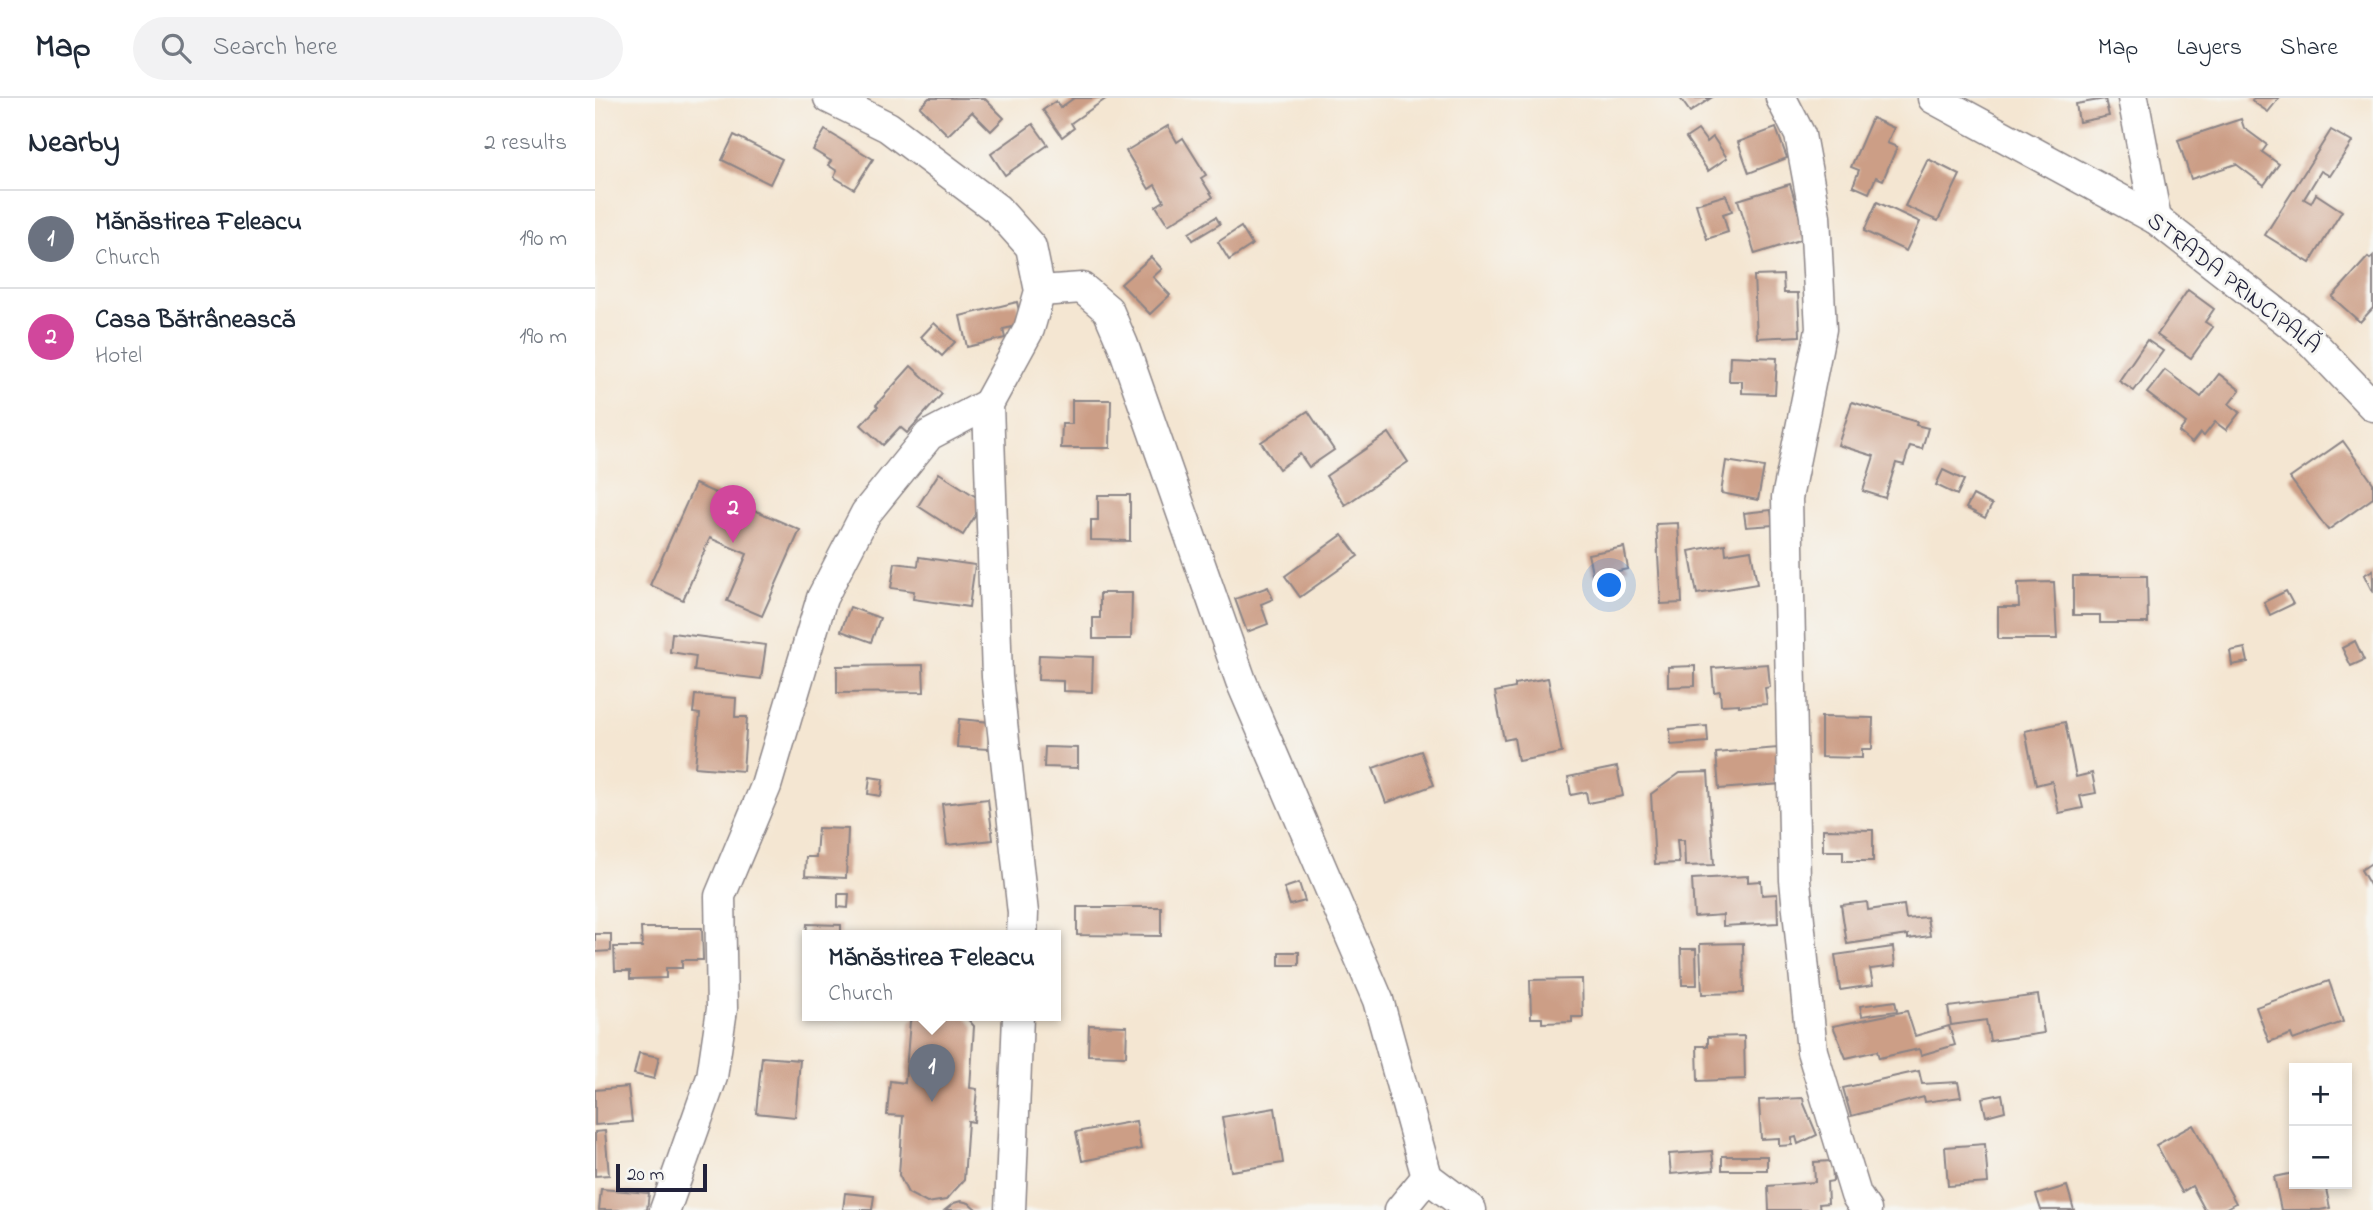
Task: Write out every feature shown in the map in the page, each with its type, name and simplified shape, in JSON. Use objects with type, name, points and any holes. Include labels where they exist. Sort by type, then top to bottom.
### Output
[{"type":"street","points":[[829,98],[888,127],[997,209],[1031,247],[1040,291],[1029,328],[988,404],[997,677],[1023,913],[1022,930]]},
{"type":"street","points":[[1781,98],[1800,135],[1815,216],[1821,328],[1787,498],[1795,880],[1812,1051],[1856,1195],[1866,1210]]},
{"type":"street","name":"STRADA PRINCIPALĂ","points":[[1933,98],[2157,219],[2305,335],[2373,406]]},
{"type":"street","points":[[2133,98],[2157,219]]},
{"type":"street","points":[[1040,291],[1082,288],[1108,310],[1123,345],[1241,681],[1378,1000],[1427,1177],[1471,1210]]},
{"type":"street","points":[[665,1210],[712,1077],[722,1009],[720,896],[766,786],[822,598],[866,513],[929,435],[988,404]]},
{"type":"street","points":[[1010,1210],[1018,1021]]},
{"type":"street","points":[[1401,1210],[1427,1177]]},
{"type":"building","points":[[929,98],[984,98],[1004,118],[991,131],[972,112],[948,135],[920,107]]},
{"type":"building","points":[[1074,98],[1107,98],[1071,123],[1074,128],[1062,137],[1043,110],[1056,101],[1060,108]]},
{"type":"building","points":[[1680,98],[1711,98],[1690,112]]},
{"type":"building","points":[[2254,98],[2279,98],[2268,112],[2252,101]]},
{"type":"building","points":[[2105,99],[2109,116],[2079,122],[2076,104]]},
{"type":"building","points":[[1872,118],[1894,128],[1887,143],[1897,147],[1883,180],[1876,177],[1869,193],[1853,186],[1859,170],[1851,167]]},
{"type":"building","points":[[2241,119],[2244,128],[2267,145],[2262,152],[2279,164],[2264,185],[2236,164],[2191,179],[2178,140]]},
{"type":"building","points":[[1033,124],[1048,145],[1005,175],[991,154]]},
{"type":"building","points":[[1168,126],[1177,142],[1183,138],[1206,175],[1201,178],[1213,197],[1168,225],[1156,206],[1164,201],[1155,185],[1149,189],[1126,151]]},
{"type":"building","points":[[1776,128],[1787,158],[1749,173],[1738,142]]},
{"type":"building","points":[[825,130],[873,159],[854,189],[834,177],[837,171],[828,165],[831,161],[813,150]]},
{"type":"building","points":[[1698,130],[1707,142],[1713,137],[1727,158],[1708,171],[1686,138]]},
{"type":"building","points":[[2331,130],[2352,142],[2330,176],[2321,171],[2304,199],[2311,203],[2316,194],[2342,211],[2310,263],[2265,235]]},
{"type":"building","points":[[734,135],[782,159],[770,184],[722,160]]},
{"type":"building","points":[[1928,159],[1960,175],[1938,221],[1905,206]]},
{"type":"building","points":[[1790,184],[1806,238],[1755,254],[1738,200]]},
{"type":"building","points":[[1726,195],[1732,211],[1723,214],[1728,232],[1707,239],[1696,204]]},
{"type":"building","points":[[1877,202],[1920,222],[1906,251],[1864,231]]},
{"type":"building","points":[[1216,217],[1220,224],[1193,240],[1189,233]]},
{"type":"building","points":[[1241,227],[1252,245],[1229,260],[1218,242]]},
{"type":"building","points":[[2373,256],[2373,308],[2360,322],[2332,297],[2368,257],[2370,259]]},
{"type":"building","points":[[1151,257],[1162,269],[1153,277],[1170,295],[1150,314],[1121,284]]},
{"type":"building","points":[[1783,275],[1784,293],[1798,293],[1800,336],[1757,338],[1754,276]]},
{"type":"building","points":[[2188,290],[2214,309],[2205,322],[2213,327],[2191,358],[2157,335]]},
{"type":"building","points":[[1017,302],[1022,325],[1003,329],[1005,338],[967,347],[960,316]]},
{"type":"building","points":[[934,323],[955,342],[942,356],[921,337]]},
{"type":"building","points":[[2147,340],[2163,351],[2134,391],[2119,381]]},
{"type":"building","points":[[1730,356],[1777,358],[1775,394],[1742,393],[1742,381],[1729,381]]},
{"type":"building","points":[[911,366],[942,394],[907,433],[900,427],[883,445],[861,425]]},
{"type":"building","points":[[2165,370],[2201,397],[2219,374],[2240,390],[2229,404],[2240,412],[2226,430],[2215,422],[2204,436],[2200,433],[2192,443],[2179,432],[2186,423],[2147,393]]},
{"type":"building","points":[[1072,400],[1111,400],[1110,448],[1061,448],[1062,424],[1072,424]]},
{"type":"building","points":[[1852,402],[1917,422],[1916,425],[1928,428],[1922,449],[1910,446],[1904,465],[1896,463],[1885,498],[1863,491],[1874,456],[1838,445]]},
{"type":"building","points":[[1308,411],[1334,450],[1309,467],[1300,454],[1279,469],[1261,442]]},
{"type":"building","points":[[1389,433],[1408,462],[1345,505],[1326,476]]},
{"type":"building","points":[[2343,441],[2373,483],[2373,498],[2328,530],[2290,478]]},
{"type":"building","points":[[1726,461],[1764,467],[1758,500],[1721,493]]},
{"type":"building","points":[[1943,470],[1964,480],[1957,495],[1936,485]]},
{"type":"building","points":[[939,473],[984,502],[963,535],[918,506]]},
{"type":"building","points":[[695,484],[800,530],[762,616],[727,601],[747,554],[710,538],[683,600],[650,585]]},
{"type":"building","points":[[1098,495],[1130,495],[1130,541],[1091,540],[1091,520],[1098,520]]},
{"type":"building","points":[[1973,495],[1992,505],[1985,518],[1966,508]]},
{"type":"building","points":[[1771,510],[1773,525],[1746,527],[1744,513]]},
{"type":"building","points":[[1678,523],[1682,603],[1661,604],[1656,524]]},
{"type":"building","points":[[1342,535],[1358,556],[1300,597],[1285,576]]},
{"type":"building","points":[[1725,544],[1726,554],[1751,550],[1757,584],[1697,594],[1689,551]]},
{"type":"building","points":[[1624,547],[1628,569],[1593,576],[1588,554]]},
{"type":"building","points":[[919,557],[975,565],[969,607],[913,599],[914,591],[891,588],[895,563],[918,566]]},
{"type":"building","points":[[2373,570],[2373,593],[2364,575]]},
{"type":"building","points":[[2073,576],[2147,576],[2148,623],[2100,623],[2100,615],[2073,615]]},
{"type":"building","points":[[2054,582],[2057,639],[1998,639],[1998,607],[2019,607],[2018,583]]},
{"type":"building","points":[[1268,587],[1273,599],[1261,604],[1268,624],[1247,632],[1235,599]]},
{"type":"building","points":[[2286,591],[2293,604],[2270,615],[2264,602]]},
{"type":"building","points":[[1100,593],[1132,593],[1131,639],[1093,639],[1093,618],[1100,618]]},
{"type":"building","points":[[850,607],[880,618],[871,642],[841,631]]},
{"type":"building","points":[[672,633],[766,645],[761,679],[694,671],[696,656],[670,652]]},
{"type":"building","points":[[2355,641],[2364,660],[2351,666],[2342,648]]},
{"type":"building","points":[[2245,648],[2248,662],[2232,665],[2230,651]]},
{"type":"building","points":[[1039,655],[1093,657],[1092,692],[1063,691],[1063,681],[1038,680]]},
{"type":"building","points":[[1768,664],[1770,687],[1765,688],[1767,704],[1721,705],[1720,691],[1714,692],[1712,668]]},
{"type":"building","points":[[923,665],[924,692],[837,693],[837,666]]},
{"type":"building","points":[[1695,666],[1695,686],[1668,687],[1668,667]]},
{"type":"building","points":[[1548,678],[1562,753],[1518,761],[1514,738],[1504,740],[1495,692],[1515,688],[1515,684]]},
{"type":"building","points":[[695,695],[736,698],[735,717],[747,717],[743,771],[695,767],[700,714],[693,713]]},
{"type":"building","points":[[1821,717],[1873,718],[1872,749],[1862,749],[1862,758],[1821,757]]},
{"type":"building","points":[[959,719],[990,722],[988,749],[957,747]]},
{"type":"building","points":[[2065,722],[2076,777],[2092,773],[2096,793],[2080,796],[2083,808],[2059,813],[2052,781],[2036,785],[2025,731]]},
{"type":"building","points":[[1707,726],[1708,742],[1671,745],[1670,729]]},
{"type":"building","points":[[1045,747],[1078,748],[1078,768],[1044,767]]},
{"type":"building","points":[[1778,748],[1781,784],[1719,789],[1716,753]]},
{"type":"building","points":[[1421,751],[1434,785],[1386,803],[1373,768]]},
{"type":"building","points":[[1617,767],[1623,796],[1588,803],[1586,792],[1571,795],[1568,777]]},
{"type":"building","points":[[1708,772],[1714,865],[1685,866],[1684,840],[1677,840],[1679,863],[1655,864],[1651,794],[1680,773]]},
{"type":"building","points":[[870,777],[883,779],[881,796],[868,794]]},
{"type":"building","points":[[988,799],[993,840],[947,845],[942,804]]},
{"type":"building","points":[[818,828],[848,829],[846,878],[805,876],[806,857],[816,857]]},
{"type":"building","points":[[1823,829],[1873,830],[1873,861],[1843,861],[1843,851],[1823,851]]},
{"type":"building","points":[[2373,862],[2373,890],[2361,870]]},
{"type":"building","points":[[1748,876],[1748,882],[1761,881],[1762,895],[1777,894],[1778,923],[1723,926],[1723,915],[1694,917],[1692,879]]},
{"type":"building","points":[[1299,883],[1305,901],[1290,905],[1284,888]]},
{"type":"building","points":[[838,894],[849,894],[848,908],[838,907]]},
{"type":"building","points":[[1867,902],[1868,910],[1904,905],[1906,919],[1927,917],[1930,936],[1908,939],[1908,935],[1847,944],[1841,905]]},
{"type":"building","points":[[1077,907],[1161,907],[1161,936],[1077,935]]},
{"type":"building","points":[[807,924],[841,925],[841,930],[806,930]]},
{"type":"building","points":[[641,928],[702,928],[703,960],[682,960],[682,968],[666,968],[666,978],[630,979],[630,971],[615,971],[614,947],[642,947]]},
{"type":"building","points":[[595,934],[611,934],[611,951],[595,952]]},
{"type":"building","points":[[1743,943],[1744,993],[1702,994],[1700,944]]},
{"type":"building","points":[[1893,947],[1895,966],[1870,969],[1873,985],[1840,990],[1835,955]]},
{"type":"building","points":[[1681,949],[1696,949],[1697,985],[1682,985]]},
{"type":"building","points":[[1279,952],[1299,952],[1299,965],[1279,965]]},
{"type":"building","points":[[1582,979],[1583,1017],[1572,1017],[1572,1022],[1542,1023],[1542,1018],[1531,1018],[1530,980]]},
{"type":"building","points":[[2329,981],[2343,1022],[2293,1040],[2291,1034],[2269,1042],[2256,1007]]},
{"type":"building","points":[[2038,995],[2044,1033],[1990,1041],[1986,1020],[1951,1025],[1948,1007]]},
{"type":"building","points":[[1895,1001],[1897,1011],[1862,1016],[1860,1006]]},
{"type":"building","points":[[1907,1011],[1915,1036],[1949,1026],[1955,1045],[1921,1055],[1919,1049],[1879,1058],[1877,1051],[1846,1058],[1833,1026]]},
{"type":"building","points":[[910,1021],[970,1021],[974,1026],[970,1088],[977,1089],[974,1122],[968,1121],[964,1180],[946,1200],[927,1203],[908,1193],[899,1175],[903,1116],[887,1115],[890,1081],[905,1083]]},
{"type":"building","points":[[1089,1025],[1127,1026],[1126,1056],[1088,1055]]},
{"type":"building","points":[[1744,1036],[1745,1079],[1698,1081],[1697,1046],[1708,1046],[1708,1037]]},
{"type":"building","points":[[639,1053],[659,1057],[654,1079],[634,1074]]},
{"type":"building","points":[[762,1057],[800,1060],[795,1117],[756,1113]]},
{"type":"building","points":[[1919,1071],[1922,1084],[1958,1082],[1961,1097],[1925,1102],[1924,1097],[1851,1116],[1843,1088]]},
{"type":"building","points":[[628,1087],[632,1122],[595,1125],[595,1090]]},
{"type":"building","points":[[2002,1094],[2005,1111],[1986,1116],[1982,1098]]},
{"type":"building","points":[[1803,1098],[1817,1135],[1798,1144],[1796,1137],[1792,1138],[1792,1145],[1779,1146],[1779,1138],[1761,1139],[1759,1100]]},
{"type":"building","points":[[1275,1108],[1283,1163],[1231,1171],[1222,1117]]},
{"type":"building","points":[[1136,1121],[1141,1149],[1082,1161],[1076,1132]]},
{"type":"building","points":[[2193,1125],[2236,1203],[2223,1210],[2205,1210],[2192,1186],[2182,1192],[2156,1145]]},
{"type":"building","points":[[605,1131],[609,1175],[595,1176],[595,1132]]},
{"type":"building","points":[[1985,1144],[1988,1183],[1948,1186],[1945,1147]]},
{"type":"building","points":[[1712,1151],[1714,1170],[1671,1174],[1669,1154]]},
{"type":"building","points":[[1722,1156],[1767,1156],[1767,1170],[1722,1170]]},
{"type":"building","points":[[1832,1161],[1833,1181],[1827,1182],[1828,1203],[1819,1204],[1820,1210],[1769,1210],[1768,1186],[1815,1182],[1814,1162]]},
{"type":"building","points":[[2289,1174],[2289,1189],[2326,1189],[2330,1208],[2281,1210],[2274,1177]]},
{"type":"building","points":[[2067,1186],[2074,1210],[2041,1210],[2036,1195]]},
{"type":"building","points":[[601,1189],[649,1193],[647,1210],[599,1210]]},
{"type":"building","points":[[845,1193],[874,1196],[872,1210],[843,1210]]},
{"type":"building","points":[[954,1203],[969,1203],[977,1210],[945,1210]]},
{"type":"place","name":"Casa Bătrânească","points":[[733,543]]},
{"type":"place","name":"Mănăstirea Feleacu","points":[[932,1102]]}]
